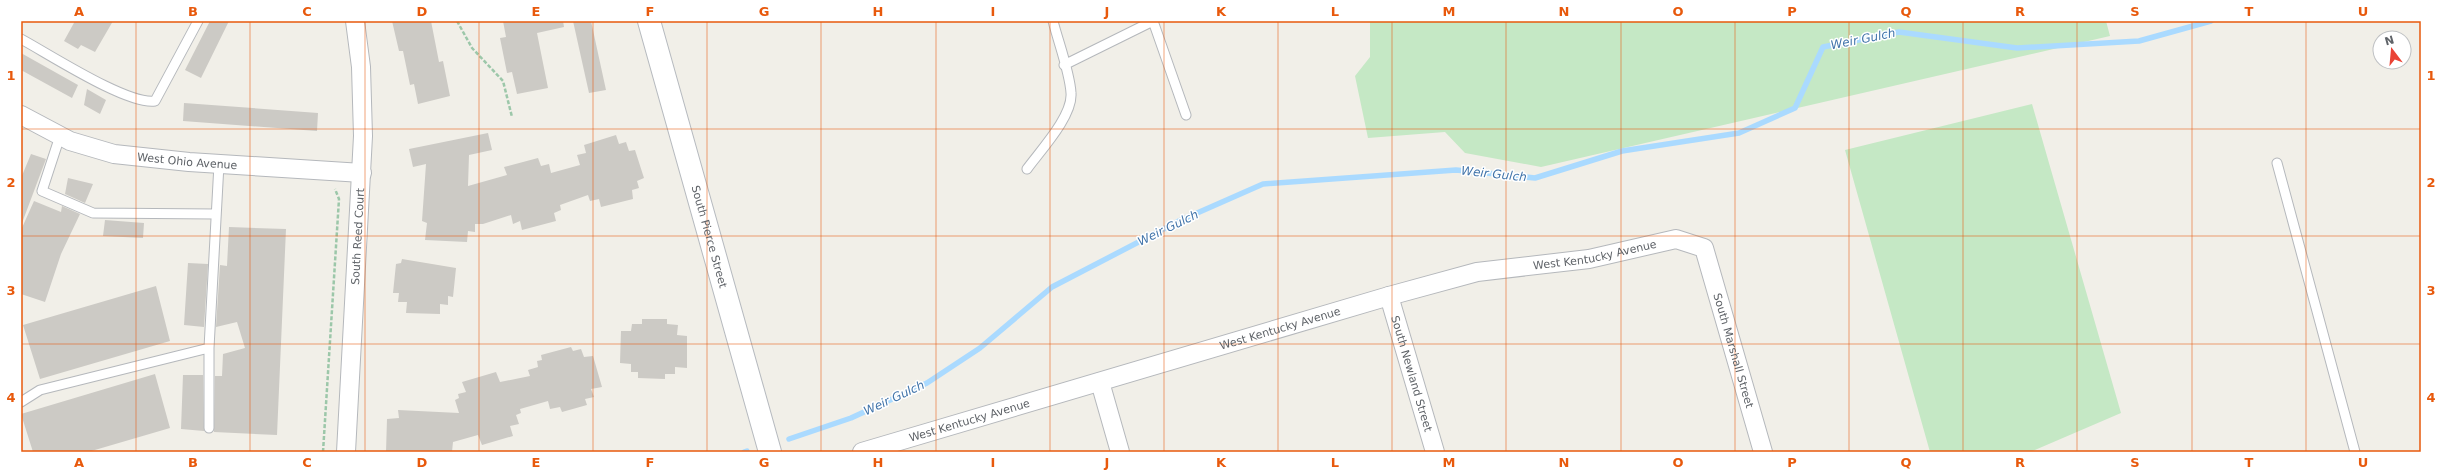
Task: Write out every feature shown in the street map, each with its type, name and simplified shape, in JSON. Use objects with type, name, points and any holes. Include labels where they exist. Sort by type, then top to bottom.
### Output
[{"type":"street","name":"South Reed Court","points":[[346,452],[362,173],[363,101],[355,21]]},
{"type":"street","name":"South Pierce Street","points":[[649,21],[770,452]]},
{"type":"street","name":"West Ohio Avenue","points":[[21,115],[60,136],[93,149],[119,155],[219,164],[362,173]]},
{"type":"street","name":"West Kentucky Avenue","points":[[862,452],[1389,296],[1477,272],[1589,259],[1676,239],[1704,248]]},
{"type":"street","name":"South Marshall Street","points":[[1704,248],[1763,452]]},
{"type":"street","name":"South Newland Street","points":[[1389,296],[1434,452]]},
{"type":"street","points":[[1100,382],[1120,452]]},
{"type":"lane","points":[[21,39],[135,100],[151,102],[155,101],[198,21]]},
{"type":"lane","points":[[1026,169],[1053,135],[1069,106],[1071,93],[1053,21]]},
{"type":"lane","points":[[1064,65],[1153,21],[1186,115]]},
{"type":"lane","points":[[60,136],[42,191],[93,212],[215,214]]},
{"type":"lane","points":[[2277,163],[2355,452]]},
{"type":"lane","points":[[208,428],[209,348],[215,214],[219,164]]},
{"type":"lane","points":[[21,402],[40,390],[209,348]]},
{"type":"path","points":[[457,21],[472,48],[503,81],[512,117]]},
{"type":"path","points":[[323,452],[339,199],[336,190],[333,187],[334,171]]},
{"type":"green space","points":[[1370,21],[2106,21],[2110,36],[1541,167],[1465,153],[1445,132],[1368,138],[1355,76],[1370,57]]},
{"type":"green space","points":[[2032,104],[2121,413],[2030,452],[1930,452],[1845,150]]},
{"type":"building","points":[[75,21],[113,21],[95,52],[81,45],[78,49],[64,41]]},
{"type":"building","points":[[210,21],[229,21],[201,78],[185,70]]},
{"type":"building","points":[[392,21],[431,21],[439,62],[443,61],[450,96],[418,104],[414,84],[410,85],[403,51],[399,51]]},
{"type":"building","points":[[503,21],[563,21],[564,27],[537,33],[548,88],[517,94],[512,72],[507,73],[500,38],[506,37]]},
{"type":"building","points":[[573,21],[591,21],[606,90],[589,93]]},
{"type":"building","points":[[21,53],[78,85],[72,98],[21,70]]},
{"type":"building","points":[[87,89],[106,100],[100,114],[84,105]]},
{"type":"building","points":[[184,103],[318,113],[317,131],[183,121]]},
{"type":"building","points":[[488,133],[492,150],[469,155],[468,186],[507,175],[504,167],[538,158],[541,166],[549,164],[551,173],[580,165],[577,155],[586,153],[584,145],[616,135],[619,144],[626,142],[629,151],[635,150],[644,178],[637,181],[639,188],[632,190],[633,199],[601,207],[599,199],[590,201],[588,195],[560,205],[561,210],[554,213],[556,221],[522,230],[520,221],[513,224],[511,215],[483,224],[475,224],[475,232],[468,231],[467,242],[425,240],[427,223],[422,221],[426,164],[413,167],[409,149]]},
{"type":"building","points":[[31,154],[46,159],[22,223],[21,178]]},
{"type":"building","points":[[68,178],[93,184],[85,203],[65,194]]},
{"type":"building","points":[[34,201],[61,212],[62,206],[80,214],[61,254],[45,302],[21,294],[21,230]]},
{"type":"building","points":[[105,220],[144,223],[143,238],[103,236]]},
{"type":"building","points":[[229,227],[286,229],[277,435],[214,432],[215,376],[222,376],[223,354],[245,348],[237,322],[216,327],[220,265],[227,266]]},
{"type":"building","points":[[402,259],[456,268],[453,297],[448,296],[448,305],[440,304],[440,314],[406,313],[407,302],[398,302],[399,293],[393,293],[396,264],[401,263]]},
{"type":"building","points":[[188,263],[208,264],[204,327],[184,325]]},
{"type":"building","points":[[156,286],[170,341],[40,379],[23,325]]},
{"type":"building","points":[[642,319],[667,319],[667,324],[678,325],[677,335],[687,336],[687,368],[675,367],[675,374],[665,374],[665,379],[638,378],[638,372],[631,372],[631,364],[620,363],[621,331],[631,331],[632,324],[642,324]]},
{"type":"building","points":[[571,347],[573,351],[581,349],[584,357],[593,356],[602,387],[591,389],[594,397],[585,399],[587,405],[562,412],[560,407],[550,409],[548,401],[520,409],[521,413],[516,415],[519,424],[510,426],[513,436],[482,445],[478,435],[453,442],[452,452],[386,452],[387,419],[399,418],[398,410],[459,413],[455,400],[459,398],[458,394],[466,392],[462,382],[496,372],[500,382],[530,376],[528,370],[538,367],[537,361],[542,360],[541,355]]},
{"type":"building","points":[[155,374],[170,428],[88,452],[33,452],[21,414]]},
{"type":"building","points":[[183,375],[203,375],[204,431],[181,429]]},
{"type":"waterway","name":"Weir Gulch","points":[[789,439],[851,418],[927,383],[980,348],[1052,287],[1179,221],[1263,184],[1456,170],[1535,178],[1622,151],[1739,133],[1795,108],[1823,47],[1899,32],[2017,48],[2139,41],[2211,21]]}]
